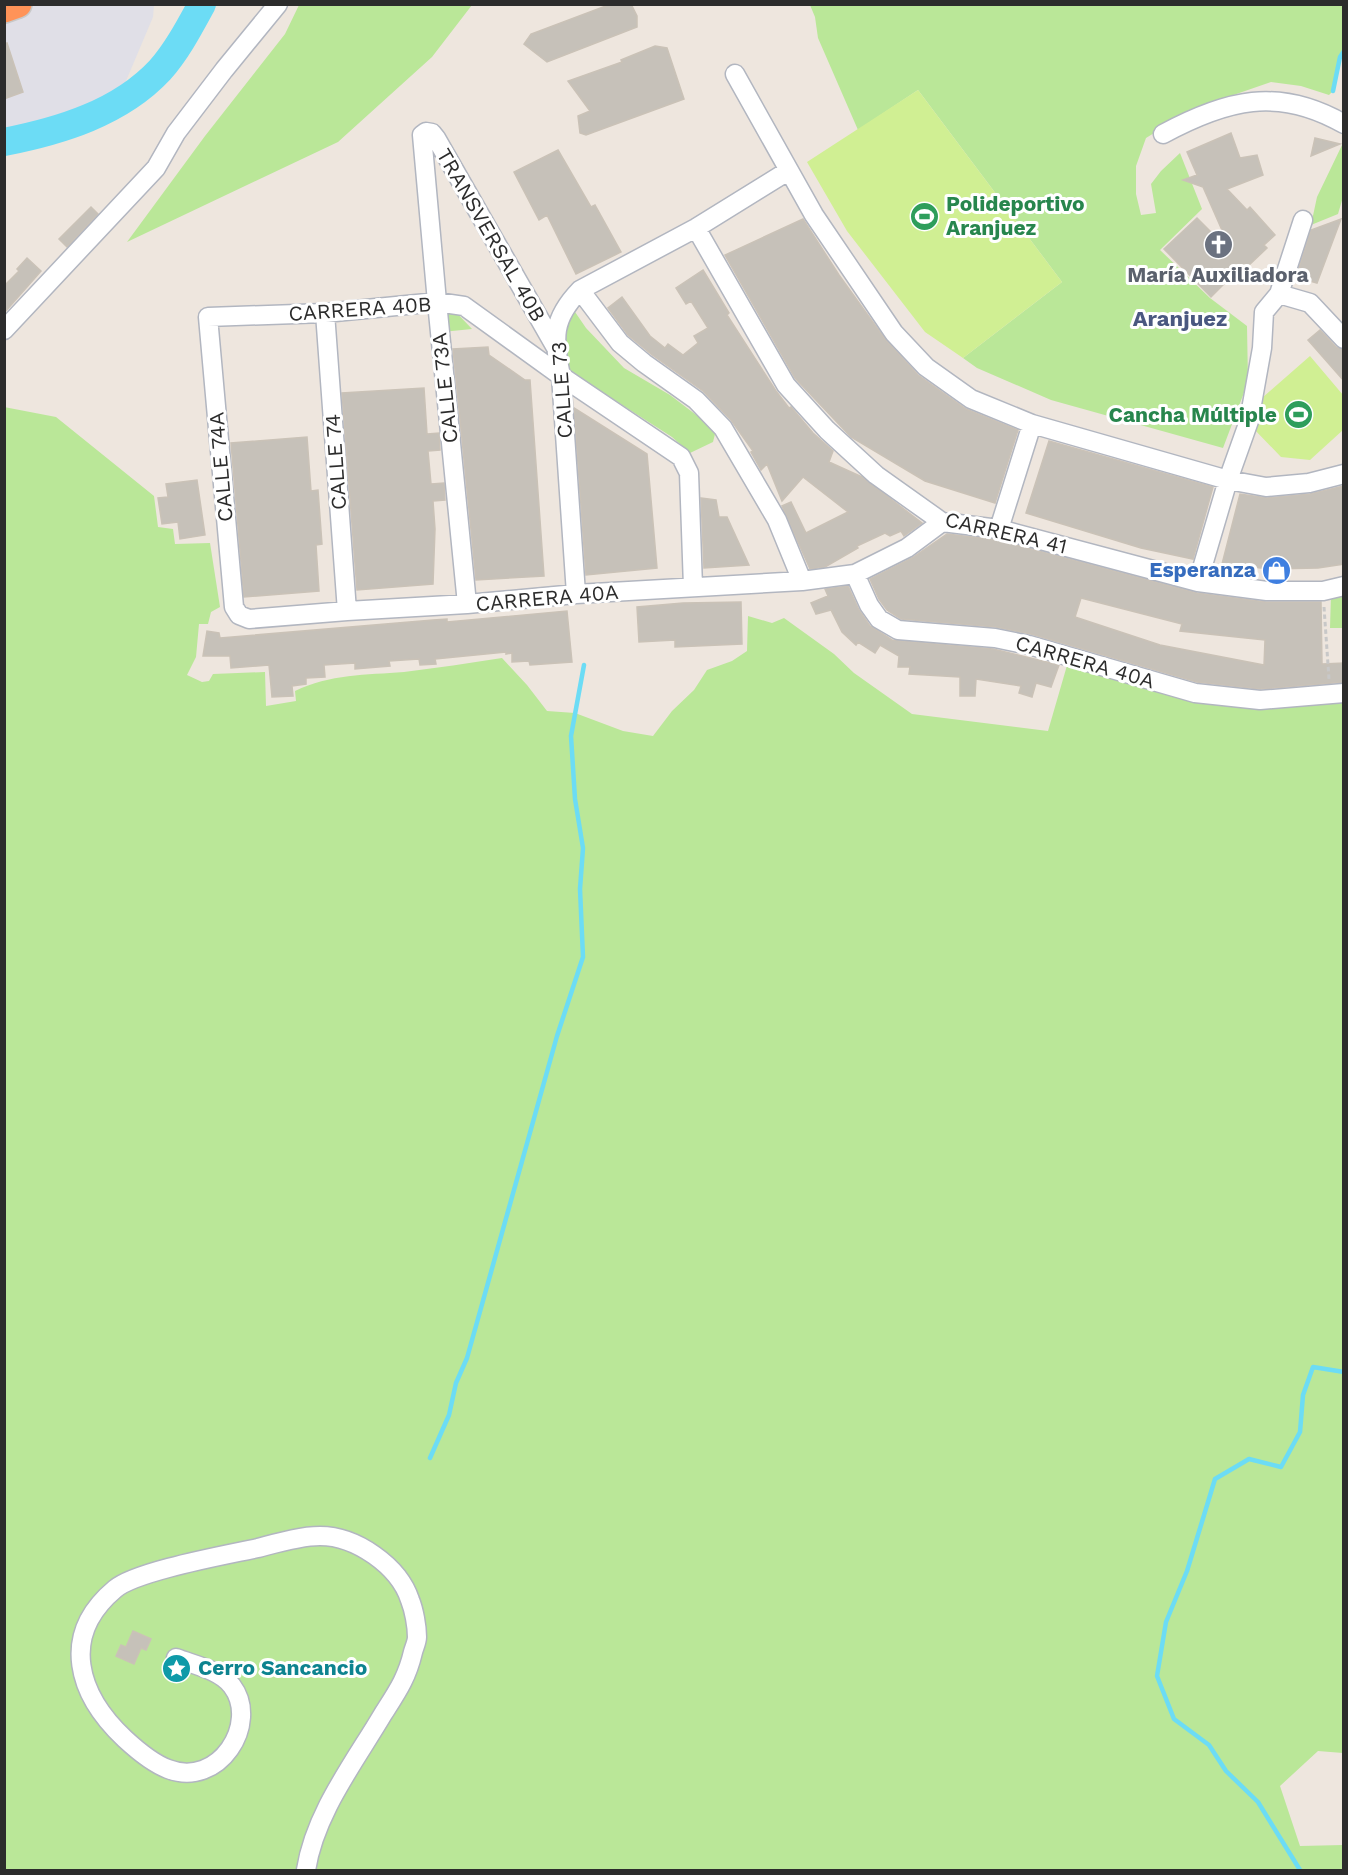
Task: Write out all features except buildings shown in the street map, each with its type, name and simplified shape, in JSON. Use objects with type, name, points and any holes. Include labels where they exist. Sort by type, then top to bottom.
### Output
[{"type":"highway","points":[[4,9],[18,4]]},
{"type":"street","points":[[4,330],[156,168],[176,133],[278,4]]},
{"type":"street","points":[[735,74],[814,215],[894,333],[926,367],[971,399],[1032,424],[1228,480],[1266,487],[1309,483],[1344,474]]},
{"type":"street","points":[[1163,134],[1209,113],[1243,103],[1266,100],[1318,112],[1344,124]]},
{"type":"street","name":"TRANSVERSAL 40B","points":[[422,135],[426,132],[432,133],[436,138],[555,346]]},
{"type":"street","name":"CALLE 73A","points":[[422,135],[467,604]]},
{"type":"street","name":"CALLE 73","points":[[576,594],[561,376],[555,346],[558,324],[566,305],[580,290],[696,228],[788,171]]},
{"type":"street","points":[[1198,582],[1228,480],[1249,421],[1262,348],[1264,312],[1279,294],[1303,220]]},
{"type":"street","name":"CARRERA 41","points":[[696,228],[786,385],[827,430],[876,475],[942,522],[999,529],[1198,582],[1267,591],[1323,591],[1344,586]]},
{"type":"street","points":[[580,290],[620,343],[696,400],[723,428],[777,520],[801,581]]},
{"type":"street","points":[[1279,294],[1310,303],[1344,339]]},
{"type":"street","name":"CARRERA 40B","points":[[208,317],[325,313],[437,302],[464,306],[561,376],[681,457],[689,473],[693,587]]},
{"type":"street","name":"CALLE 74","points":[[325,313],[347,611]]},
{"type":"street","name":"CALLE 74A","points":[[208,317],[234,608],[239,615]]},
{"type":"street","points":[[999,529],[1032,424]]},
{"type":"street","name":"CARRERA 40A","points":[[239,615],[249,619],[576,594],[801,581],[855,574],[907,548],[942,522]]},
{"type":"street","name":"CARRERA 40A","points":[[855,574],[869,605],[879,619],[898,630],[995,638],[1029,645],[1195,693],[1260,700],[1337,693]]},
{"type":"street","points":[[176,1658],[217,1674],[231,1684],[240,1699],[242,1714],[237,1733],[228,1751],[216,1765],[201,1772],[185,1774],[152,1761],[133,1747],[111,1725],[93,1700],[81,1672],[81,1642],[92,1613],[117,1587],[149,1574],[285,1542],[321,1536],[359,1544],[390,1566],[410,1599],[417,1637],[407,1676],[330,1801],[317,1832],[306,1870]]},
{"type":"path","points":[[1323,591],[1337,693]]},
{"type":"shaded area","points":[[5,5],[154,5],[153,17],[115,107],[81,121],[5,142]]},
{"type":"green space","points":[[299,5],[472,5],[432,57],[338,142],[127,242],[205,136],[285,34]]},
{"type":"green space","points":[[810,5],[1343,5],[1343,51],[1333,91],[1329,95],[1301,86],[1271,82],[1193,109],[1146,138],[1136,166],[1136,194],[1141,215],[1156,213],[1151,184],[1180,153],[1202,209],[1160,250],[1210,298],[1247,326],[1248,382],[1223,448],[1051,400],[977,368],[963,358],[1062,282],[918,90],[858,130],[818,38],[815,17]]},
{"type":"green space","name":"Polideportivo Aranjuez","points":[[918,90],[1062,282],[963,358],[925,332],[847,231],[807,162]]},
{"type":"green space","points":[[1343,143],[1343,197],[1338,214],[1311,225],[1317,197]]},
{"type":"green space","points":[[442,307],[452,308],[472,329],[442,332]]},
{"type":"green space","points":[[573,309],[586,328],[624,368],[670,395],[716,430],[713,442],[690,453],[672,437],[566,369],[562,347],[567,323]]},
{"type":"green space","name":"Cancha Múltiple","points":[[1310,356],[1343,395],[1343,430],[1310,460],[1281,457],[1252,427],[1255,404]]},
{"type":"green space","points":[[4,407],[56,417],[154,496],[158,527],[173,529],[175,544],[210,543],[220,607],[211,612],[208,624],[199,624],[196,657],[187,675],[202,682],[209,681],[213,674],[265,672],[266,706],[296,701],[295,691],[335,678],[404,672],[502,658],[547,711],[575,713],[623,731],[653,736],[672,711],[694,690],[707,670],[732,661],[747,651],[748,616],[772,623],[784,618],[834,654],[854,673],[912,714],[1048,731],[1068,662],[1201,699],[1343,700],[1343,1753],[1318,1751],[1280,1786],[1300,1846],[1343,1845],[1343,1870],[5,1870]]},
{"type":"green space","points":[[1343,590],[1343,628],[1330,628],[1331,594]]},
{"type":"waterway","points":[[4,142],[67,126],[108,109],[127,98],[166,63],[202,4]]},
{"type":"waterway","points":[[1333,91],[1340,57],[1344,51]]},
{"type":"waterway","points":[[430,1458],[449,1415],[456,1383],[467,1358],[557,1036],[583,957],[580,889],[583,848],[575,799],[571,736],[584,665]]},
{"type":"waterway","points":[[1300,1870],[1258,1802],[1226,1771],[1209,1745],[1174,1719],[1157,1676],[1166,1622],[1187,1571],[1215,1479],[1249,1459],[1281,1467],[1300,1432],[1303,1395],[1313,1367],[1344,1372]]},
{"type":"place","name":"Polideportivo Aranjuez","points":[[925,216]]},
{"type":"place","name":"María Auxiliadora","points":[[1218,244]]},
{"type":"place","name":"Cancha Múltiple","points":[[1298,415]]},
{"type":"place","name":"Esperanza","points":[[1277,570]]},
{"type":"place","name":"Cerro Sancancio","points":[[177,1668]]},
{"type":"district","name":"Aranjuez","points":[[1180,318]]}]
